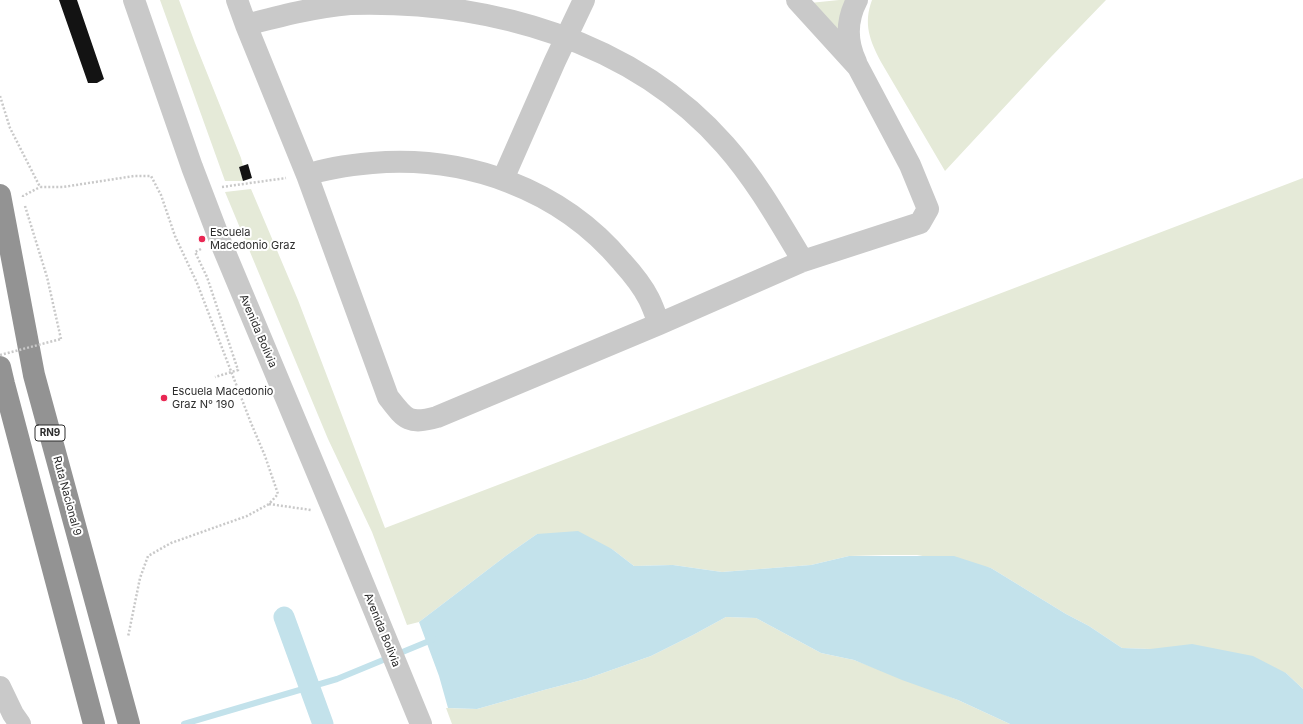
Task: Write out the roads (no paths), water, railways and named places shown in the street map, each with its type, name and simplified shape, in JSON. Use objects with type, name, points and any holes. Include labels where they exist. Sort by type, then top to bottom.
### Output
[{"type":"highway","name":"Ruta Nacional 9","points":[[0,195],[34,375],[129,724]]},
{"type":"highway","name":"RN9","points":[[0,367],[94,724]]},
{"type":"street","name":"Avenida Bolivia","points":[[134,0],[192,167],[221,243],[338,520],[381,630],[421,724]]},
{"type":"street","points":[[238,0],[246,25],[307,175],[388,397],[400,413],[411,420],[424,421],[437,417],[659,324],[803,261],[920,223],[928,210],[910,165],[851,51],[849,29],[851,16],[857,0]]},
{"type":"street","points":[[503,179],[567,34],[584,0]]},
{"type":"street","points":[[797,0],[858,67]]},
{"type":"street","points":[[246,25],[292,13],[322,8],[350,4],[407,2],[467,7],[520,18],[567,34],[592,45],[638,71],[671,94],[705,124],[726,146],[753,180],[803,261]]},
{"type":"street","points":[[307,175],[336,167],[404,162],[448,165],[503,179],[545,198],[591,230],[612,250],[635,277],[649,298],[659,324]]},
{"type":"street","points":[[0,687],[13,714],[20,724]]},
{"type":"water","points":[[578,531],[612,549],[634,566],[673,565],[722,572],[811,565],[849,556],[954,556],[991,568],[1066,614],[1089,626],[1122,648],[1150,649],[1192,644],[1253,656],[1286,673],[1303,689],[1303,724],[1010,724],[958,700],[902,680],[854,660],[821,653],[756,618],[726,617],[651,656],[586,679],[477,709],[448,708],[439,676],[419,622],[537,534]]},
{"type":"waterway","points":[[284,617],[323,724]]},
{"type":"waterway","points":[[184,724],[337,679],[434,639]]},
{"type":"place","name":"Escuela Macedonio Graz","points":[[202,239]]},
{"type":"place","name":"Escuela Macedonio Graz N° 190","points":[[164,398]]}]
